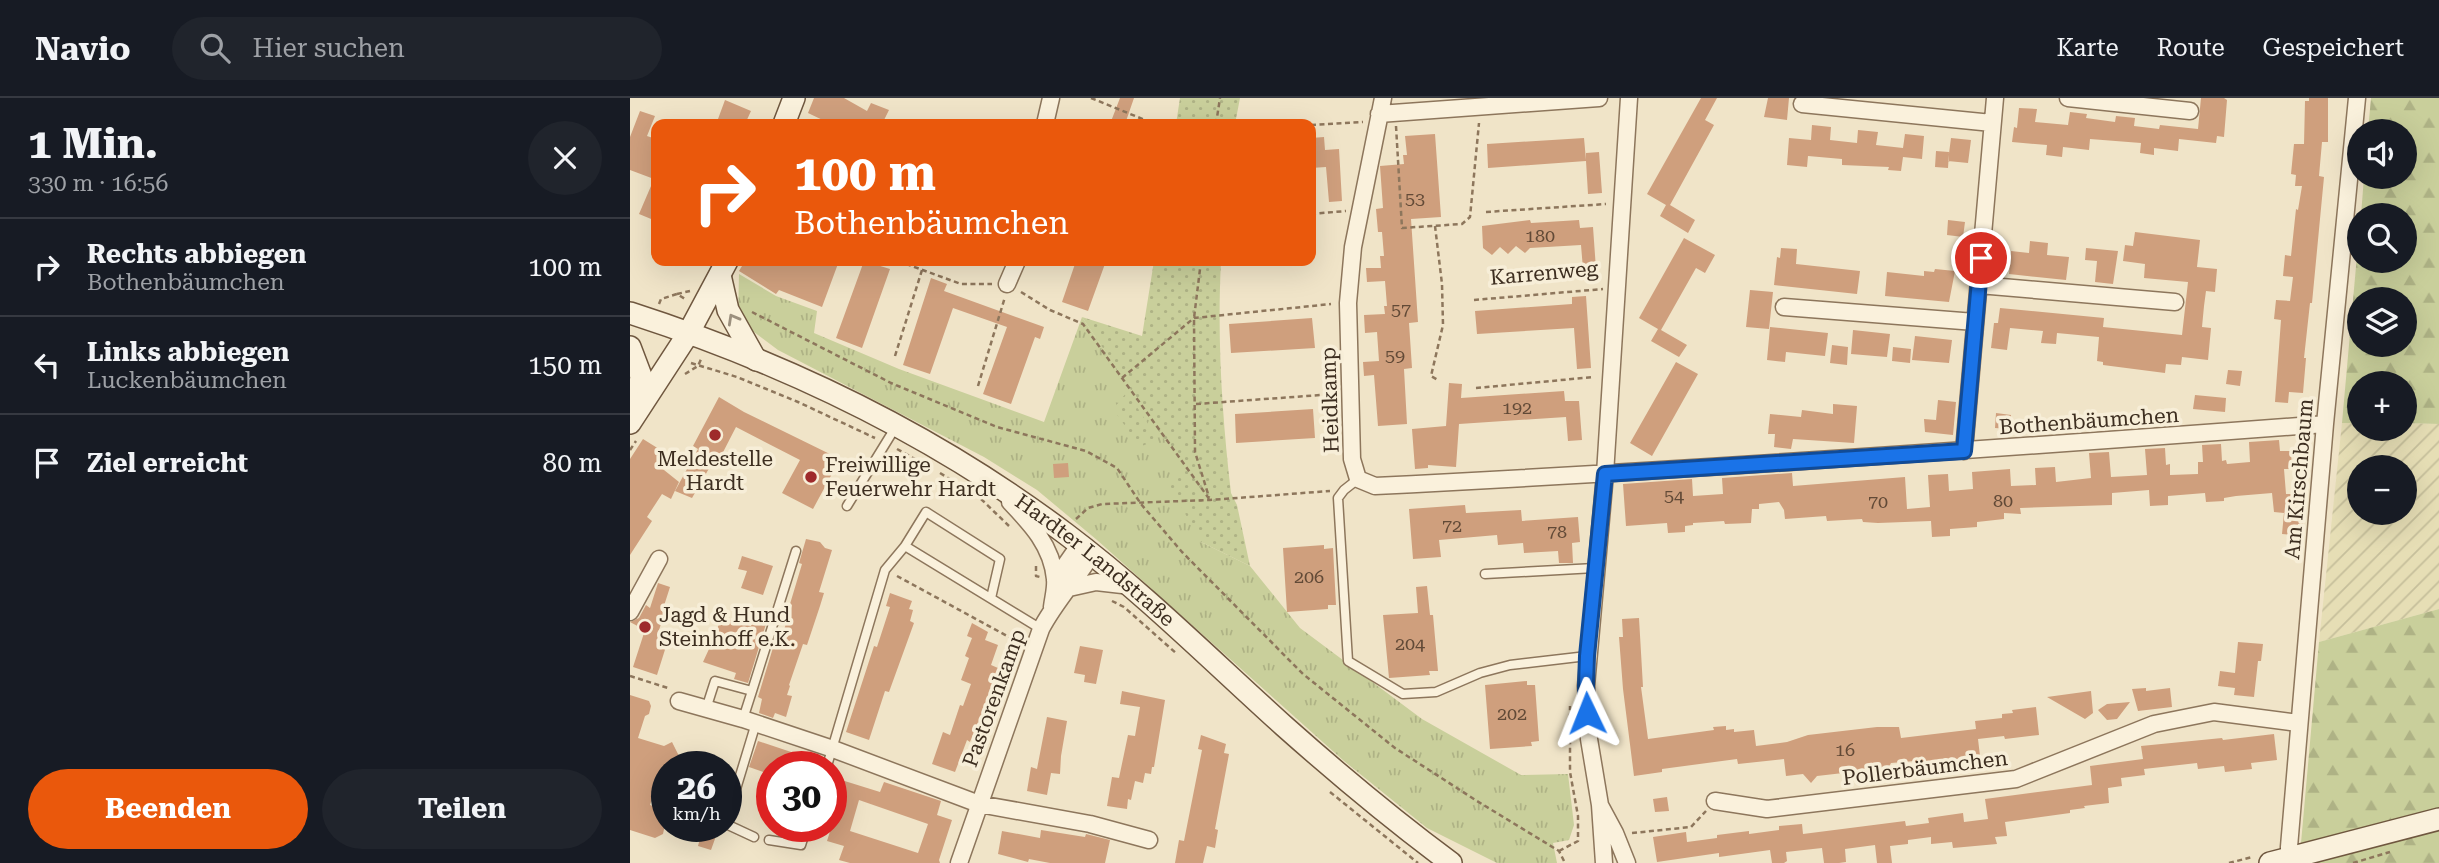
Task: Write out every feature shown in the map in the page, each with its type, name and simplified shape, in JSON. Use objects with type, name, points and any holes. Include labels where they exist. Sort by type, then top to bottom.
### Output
[{"type":"main road","points":[[786,119],[794,98]]},
{"type":"main road","points":[[633,418],[688,334],[723,268]]},
{"type":"main road","points":[[723,268],[728,310],[756,360]]},
{"type":"main road","name":"Hardter Landstraße","points":[[630,313],[756,360],[896,425],[955,457],[1079,544],[1131,586],[1386,814],[1451,863]]},
{"type":"main road","points":[[630,347],[641,376],[633,418]]},
{"type":"main road","points":[[2284,861],[2439,819]]},
{"type":"street","points":[[1046,119],[1051,98]]},
{"type":"street","points":[[1379,111],[1395,113],[1599,98]]},
{"type":"street","name":"Karrenweg","points":[[1604,863],[1600,805],[1589,739],[1586,686],[1605,474],[1629,98]]},
{"type":"street","points":[[1964,451],[1994,98]]},
{"type":"street","points":[[2068,98],[2190,111]]},
{"type":"street","name":"Am Kirschbaum","points":[[2284,861],[2357,98]]},
{"type":"street","points":[[1802,103],[1992,123]]},
{"type":"street","name":"Heidkamp","points":[[1379,111],[1353,247],[1348,303],[1352,459],[1359,479],[1375,486],[1605,474]]},
{"type":"street","points":[[1007,284],[1015,266]]},
{"type":"street","points":[[1979,285],[2175,302]]},
{"type":"street","points":[[1784,307],[1975,323]]},
{"type":"street","name":"Bothenbäumchen","points":[[1605,474],[2325,424]]},
{"type":"street","points":[[989,480],[1037,530],[1062,584],[1096,582],[1131,586]]},
{"type":"street","name":"Pastorenkamp","points":[[959,863],[1032,649],[1079,544]]},
{"type":"street","points":[[630,612],[659,559]]},
{"type":"street","points":[[679,701],[833,749],[979,804],[1090,824],[1149,840]]},
{"type":"street","name":"Pollerbäumchen","points":[[1715,801],[1766,809],[2016,779],[2154,724],[2214,712],[2298,723]]},
{"type":"street","name":"Karrenweg","points":[[1600,805],[1627,863]]},
{"type":"lane","points":[[847,506],[896,425]]},
{"type":"lane","points":[[1359,479],[1338,498],[1348,661],[1403,694],[1436,692],[1480,673],[1510,665],[1587,656]]},
{"type":"lane","points":[[833,749],[885,570],[905,546],[926,512],[1000,559],[991,598]]},
{"type":"lane","points":[[905,546],[1041,629]]},
{"type":"lane","points":[[742,752],[752,691],[796,551]]},
{"type":"lane","points":[[1485,574],[1595,568]]},
{"type":"lane","points":[[706,709],[715,681],[752,691]]},
{"type":"lane","points":[[742,831],[754,837]]},
{"type":"lane","points":[[782,842],[801,845],[802,842]]},
{"type":"path","points":[[1091,98],[1143,119]]},
{"type":"path","points":[[1217,119],[1220,98]]},
{"type":"path","points":[[1395,113],[1402,228],[1435,226],[1462,224],[1471,217],[1481,107]]},
{"type":"path","points":[[1316,124],[1379,111]]},
{"type":"path","points":[[1486,212],[1623,203]]},
{"type":"path","points":[[1316,214],[1361,210]]},
{"type":"path","points":[[1435,226],[1442,284],[1443,325],[1431,376],[1438,380]]},
{"type":"path","points":[[911,266],[961,284],[1007,284],[1050,310],[1083,324],[1210,500]]},
{"type":"path","points":[[1199,266],[1194,318],[1195,452],[1210,500]]},
{"type":"path","points":[[895,356],[922,270]]},
{"type":"path","points":[[978,386],[1005,302],[1007,284]]},
{"type":"path","name":"Karrenweg","points":[[1474,300],[1617,289]]},
{"type":"path","points":[[1121,378],[1194,318],[1348,303]]},
{"type":"path","points":[[752,312],[902,388],[997,427],[1086,451],[1117,468],[1141,504],[1182,552],[1303,674],[1395,748],[1559,851],[1565,863]]},
{"type":"path","points":[[1476,388],[1612,376]]},
{"type":"path","points":[[1196,404],[1349,394]]},
{"type":"path","points":[[1079,544],[1088,508],[1102,504],[1141,504],[1344,490]]},
{"type":"path","points":[[885,570],[1032,649]]},
{"type":"path","points":[[630,676],[671,689],[679,701]]},
{"type":"path","points":[[1559,851],[1578,841],[1578,816],[1570,772],[1570,699]]},
{"type":"path","points":[[1615,833],[1691,827],[1715,801]]},
{"type":"shaded area","points":[[2342,423],[2347,423],[2347,441],[2417,441],[2417,423],[2439,424],[2439,609],[2319,642]]},
{"type":"green space","points":[[1180,98],[1240,98],[1236,119],[1177,119]]},
{"type":"green space","points":[[2371,98],[2439,98],[2439,424],[2417,423],[2417,371],[2347,371],[2347,423],[2342,423],[2348,357],[2417,357],[2417,287],[2354,287],[2355,273],[2417,273],[2417,203],[2362,203],[2363,189],[2417,189],[2417,119],[2369,119]]},
{"type":"green space","points":[[1153,266],[1221,266],[1220,348],[1228,464],[1231,493],[1237,505],[1250,566],[1201,542],[1168,483],[1184,469],[1082,317],[1142,336]]},
{"type":"green space","points":[[739,274],[776,296],[817,311],[814,333],[899,369],[1044,422],[1082,317],[1185,469],[1201,542],[1250,566],[1300,628],[1422,719],[1521,775],[1568,774],[1574,825],[1569,840],[1553,843],[1557,863],[1497,863],[1427,828],[1344,761],[1097,540],[1037,490],[984,457],[778,350],[738,320]]},
{"type":"green space","points":[[1127,392],[1158,439],[1140,447],[1113,409]]},
{"type":"green space","points":[[2439,609],[2439,863],[2305,863],[2301,843],[2319,642]]},
{"type":"building","points":[[814,98],[844,98],[867,111],[871,103],[889,110],[884,119],[821,119],[808,113]]},
{"type":"building","points":[[1120,98],[1134,98],[1127,119],[1112,119]]},
{"type":"building","points":[[1701,98],[1717,98],[1705,120],[1714,125],[1670,205],[1695,220],[1688,233],[1660,216],[1666,205],[1647,194]]},
{"type":"building","points":[[1768,98],[1789,98],[1787,120],[1764,117]]},
{"type":"building","points":[[2201,98],[2227,100],[2224,137],[2217,136],[2216,143],[2179,139],[2178,151],[2154,148],[2154,155],[2140,153],[2141,143],[2090,139],[2089,150],[2063,147],[2062,157],[2046,155],[2047,145],[2012,142],[2019,108],[2037,109],[2035,122],[2068,125],[2070,112],[2087,114],[2086,118],[2115,122],[2116,116],[2135,118],[2134,126],[2159,129],[2160,125],[2198,129]]},
{"type":"building","points":[[2309,98],[2328,98],[2328,142],[2322,142],[2319,176],[2324,177],[2304,358],[2303,393],[2289,392],[2288,403],[2275,402],[2281,320],[2274,319],[2276,300],[2290,301],[2293,277],[2283,276],[2285,255],[2291,256],[2296,209],[2298,210],[2302,186],[2295,186],[2296,175],[2291,174],[2294,144],[2304,144],[2305,101],[2309,101]]},
{"type":"building","points":[[725,100],[751,111],[747,119],[718,119]]},
{"type":"building","points":[[640,111],[655,116],[651,119],[647,136],[651,137],[651,178],[630,170],[630,137]]},
{"type":"building","points":[[1812,125],[1831,127],[1830,140],[1857,143],[1858,130],[1878,132],[1876,145],[1903,148],[1905,134],[1924,136],[1922,159],[1903,157],[1901,171],[1888,170],[1889,167],[1842,165],[1842,159],[1808,156],[1807,167],[1787,165],[1789,138],[1811,140]]},
{"type":"building","points":[[1435,134],[1441,217],[1411,219],[1418,322],[1409,323],[1412,368],[1404,369],[1407,424],[1378,426],[1374,375],[1364,376],[1363,362],[1379,361],[1377,332],[1365,333],[1364,315],[1385,314],[1384,306],[1387,306],[1385,281],[1367,282],[1366,268],[1381,268],[1380,256],[1384,256],[1376,209],[1383,208],[1380,166],[1404,164],[1403,155],[1407,155],[1405,136]]},
{"type":"building","points":[[1324,137],[1325,150],[1339,149],[1342,201],[1329,202],[1326,167],[1316,168],[1316,138]]},
{"type":"building","points":[[1584,138],[1586,160],[1586,153],[1599,152],[1602,193],[1588,194],[1586,161],[1488,168],[1487,144]]},
{"type":"building","points":[[1951,138],[1971,140],[1968,163],[1948,161]]},
{"type":"building","points":[[1936,151],[1949,152],[1948,168],[1935,167]]},
{"type":"building","points":[[651,186],[651,219],[639,214]]},
{"type":"building","points":[[1530,220],[1531,223],[1579,220],[1580,228],[1593,227],[1596,269],[1583,269],[1581,245],[1530,248],[1525,253],[1516,246],[1508,254],[1500,247],[1492,255],[1483,248],[1482,226]]},
{"type":"building","points":[[1948,220],[1965,222],[1963,237],[1947,235]]},
{"type":"building","points":[[2135,232],[2200,240],[2197,267],[2217,269],[2215,292],[2206,291],[2204,306],[2202,327],[2211,328],[2208,360],[2182,357],[2181,365],[2166,364],[2165,373],[2103,365],[2103,362],[2097,361],[2099,337],[2057,333],[2056,344],[2041,343],[2043,331],[2010,328],[2007,350],[1991,348],[1994,323],[1998,323],[2000,308],[2104,318],[2103,327],[2182,335],[2188,282],[2144,278],[2145,264],[2123,261],[2125,245],[2133,246]]},
{"type":"building","points":[[1684,238],[1715,255],[1705,273],[1696,268],[1661,330],[1687,345],[1679,357],[1651,341],[1658,329],[1639,318]]},
{"type":"building","points":[[2030,241],[2048,243],[2047,255],[2069,257],[2066,280],[2009,274],[2011,251],[2029,253]]},
{"type":"building","points":[[1781,248],[1797,249],[1796,264],[1860,271],[1857,294],[1774,285],[1777,257],[1780,258]]},
{"type":"building","points":[[2086,248],[2118,251],[2113,284],[2095,282],[2097,261],[2085,260]]},
{"type":"building","points":[[742,266],[837,266],[822,307],[779,290],[776,294],[739,271]]},
{"type":"building","points":[[862,266],[890,269],[862,348],[836,338]]},
{"type":"building","points":[[1074,266],[1104,266],[1088,311],[1062,302]]},
{"type":"building","points":[[1935,269],[1955,271],[1949,302],[1885,296],[1887,272],[1924,276],[1924,271],[1934,272]]},
{"type":"building","points":[[931,278],[947,284],[944,291],[1044,327],[1040,339],[1035,337],[1011,404],[983,394],[1007,327],[953,308],[930,374],[903,365]]},
{"type":"building","points":[[1750,290],[1773,292],[1769,329],[1746,327]]},
{"type":"building","points":[[1586,296],[1591,368],[1577,369],[1574,328],[1477,334],[1475,311],[1572,304],[1572,297]]},
{"type":"building","points":[[1312,318],[1315,348],[1231,353],[1229,324]]},
{"type":"building","points":[[1770,327],[1828,333],[1825,356],[1786,352],[1785,362],[1767,360]]},
{"type":"building","points":[[1853,330],[1890,334],[1887,357],[1851,354]]},
{"type":"building","points":[[1915,336],[1952,340],[1949,363],[1912,360]]},
{"type":"building","points":[[1832,345],[1848,347],[1847,365],[1830,363]]},
{"type":"building","points":[[1893,347],[1911,349],[1910,363],[1892,361]]},
{"type":"building","points":[[1676,362],[1698,374],[1652,456],[1630,443]]},
{"type":"building","points":[[2228,370],[2242,371],[2240,386],[2226,384]]},
{"type":"building","points":[[1449,383],[1462,384],[1461,398],[1564,391],[1565,401],[1579,401],[1582,440],[1568,441],[1566,417],[1459,424],[1456,467],[1428,465],[1428,468],[1415,469],[1412,429],[1446,426]]},
{"type":"building","points":[[2195,395],[2226,398],[2225,412],[2193,409]]},
{"type":"building","points":[[719,397],[840,459],[813,509],[782,493],[800,460],[736,427],[719,460],[715,458],[692,498],[675,491],[698,449],[693,446]]},
{"type":"building","points":[[1938,400],[1956,402],[1953,435],[1925,432],[1924,419],[1936,420]]},
{"type":"building","points":[[1833,404],[1857,406],[1854,443],[1793,439],[1791,449],[1774,447],[1775,434],[1768,434],[1770,414],[1801,417],[1802,410],[1833,414]]},
{"type":"building","points":[[1313,409],[1315,438],[1236,443],[1235,414]]},
{"type":"building","points":[[1996,413],[2011,415],[2009,429],[1995,428]]},
{"type":"building","points":[[643,439],[667,454],[659,466],[679,482],[671,499],[662,494],[647,517],[652,521],[630,555],[630,459]]},
{"type":"building","points":[[2279,440],[2280,451],[2291,451],[2292,469],[2284,469],[2286,494],[2295,494],[2293,513],[2304,514],[2302,536],[2282,534],[2284,513],[2274,512],[2272,493],[2206,502],[2205,493],[2168,496],[2168,505],[2150,506],[2149,490],[2112,493],[2112,505],[2020,508],[2021,514],[2004,513],[2004,519],[1977,522],[1977,527],[1950,529],[1950,536],[1932,537],[1931,521],[1827,521],[1826,516],[1785,519],[1779,502],[1759,504],[1759,509],[1752,509],[1751,523],[1693,523],[1685,526],[1685,532],[1668,533],[1667,523],[1626,526],[1623,484],[1692,479],[1693,496],[1723,494],[1722,478],[1792,473],[1793,486],[1905,477],[1907,509],[1930,507],[1928,475],[1948,474],[1949,491],[1973,489],[1972,472],[2010,469],[2011,486],[2036,485],[2035,468],[2055,467],[2056,482],[2091,478],[2089,453],[2109,452],[2111,477],[2147,475],[2145,449],[2165,448],[2166,465],[2170,464],[2170,475],[2198,474],[2198,462],[2203,462],[2202,445],[2221,444],[2222,461],[2226,460],[2227,464],[2250,462],[2249,442]]},
{"type":"building","points":[[1068,463],[1069,477],[1054,478],[1053,464]]},
{"type":"building","points":[[1465,505],[1466,513],[1521,510],[1522,521],[1578,517],[1580,542],[1572,543],[1573,563],[1559,563],[1558,551],[1524,553],[1523,543],[1498,545],[1497,535],[1439,540],[1441,557],[1413,559],[1409,509]]},
{"type":"building","points":[[806,539],[820,542],[825,548],[832,550],[819,592],[824,593],[820,606],[807,645],[803,644],[789,685],[787,695],[792,696],[786,717],[775,713],[773,718],[759,713],[762,699],[758,697],[779,628],[784,630],[792,605],[790,604]]},
{"type":"building","points":[[1324,545],[1324,549],[1333,548],[1336,605],[1328,605],[1328,609],[1287,612],[1283,548]]},
{"type":"building","points":[[742,556],[773,566],[763,595],[741,588],[747,571],[738,569]]},
{"type":"building","points":[[658,583],[670,587],[658,633],[669,637],[657,675],[633,667],[645,630],[630,622],[639,618],[646,605],[650,608]]},
{"type":"building","points":[[1427,586],[1430,615],[1433,615],[1438,671],[1429,671],[1430,675],[1389,678],[1383,615],[1418,613],[1416,587]]},
{"type":"building","points":[[890,593],[912,601],[909,609],[913,610],[910,621],[914,623],[889,692],[885,691],[869,740],[846,732],[874,646],[877,647],[890,607],[886,606]]},
{"type":"building","points":[[721,617],[751,626],[753,620],[766,624],[748,683],[734,679],[736,673],[703,662]]},
{"type":"building","points":[[1639,618],[1641,687],[1648,739],[1726,726],[1726,730],[1734,729],[1734,732],[1754,730],[1756,746],[1787,742],[1808,735],[1877,727],[1899,727],[1901,738],[1976,729],[1975,721],[2002,718],[2002,714],[2013,713],[2012,710],[2036,707],[2039,735],[1978,739],[1980,756],[1916,765],[1915,761],[1891,763],[1886,773],[1878,769],[1817,776],[1811,783],[1803,774],[1786,776],[1784,759],[1738,764],[1737,759],[1662,769],[1662,772],[1634,776],[1619,637],[1623,637],[1622,619]]},
{"type":"building","points":[[972,623],[988,632],[985,640],[998,645],[991,665],[998,668],[988,698],[993,699],[982,731],[975,729],[970,742],[967,740],[955,772],[932,764],[943,732],[950,735],[960,705],[963,706],[971,684],[961,680],[969,658],[965,656],[972,638],[967,636]]},
{"type":"building","points":[[2238,642],[2263,644],[2254,697],[2234,695],[2235,688],[2218,686],[2220,671],[2235,673]]},
{"type":"building","points":[[1080,646],[1103,650],[1096,684],[1084,682],[1085,675],[1074,673]]},
{"type":"building","points":[[1527,681],[1527,685],[1535,685],[1539,741],[1531,742],[1532,746],[1490,749],[1485,685]]},
{"type":"building","points":[[2146,688],[2146,691],[2170,688],[2172,707],[2138,711],[2132,689]]},
{"type":"building","points":[[1122,691],[1165,700],[1154,767],[1151,774],[1145,773],[1143,783],[1135,781],[1127,809],[1107,806],[1112,777],[1119,778],[1128,735],[1135,736],[1140,707],[1120,704]]},
{"type":"building","points":[[2091,691],[2093,713],[2085,719],[2047,697]]},
{"type":"building","points":[[630,695],[649,701],[651,706],[638,738],[664,746],[672,742],[676,751],[651,751],[651,837],[630,830]]},
{"type":"building","points":[[2130,702],[2117,719],[2107,720],[2098,710],[2107,704]]},
{"type":"building","points":[[1047,717],[1067,721],[1060,774],[1051,773],[1047,795],[1027,791],[1031,767],[1037,769]]},
{"type":"building","points":[[2274,734],[2277,760],[2251,763],[2252,769],[2225,772],[2224,766],[2198,769],[2197,763],[2144,769],[2145,775],[2121,778],[2122,786],[2108,788],[2109,803],[2084,806],[2085,808],[2070,810],[2070,813],[2005,822],[2007,836],[1995,837],[1997,844],[1953,848],[1952,842],[1931,844],[1931,837],[1908,840],[1908,844],[1890,846],[1892,863],[1877,863],[1875,845],[1845,849],[1846,862],[1839,863],[1824,863],[1822,848],[1786,852],[1787,861],[1784,863],[1772,863],[1770,850],[1719,857],[1719,853],[1657,862],[1653,837],[1686,832],[1687,842],[1717,838],[1717,835],[1779,830],[1779,826],[1802,824],[1803,834],[1905,821],[1906,826],[1929,823],[1928,818],[1963,813],[1964,822],[1988,819],[1985,799],[2092,785],[2090,766],[2143,759],[2141,746]]},
{"type":"building","points":[[1201,735],[1226,744],[1224,753],[1229,754],[1215,829],[1218,830],[1215,848],[1207,846],[1203,863],[1175,863],[1179,840],[1184,841],[1202,750],[1198,749]]},
{"type":"building","points":[[758,741],[788,751],[756,751],[756,769],[749,767]]},
{"type":"building","points":[[847,782],[880,792],[884,782],[941,801],[937,815],[952,820],[940,863],[850,863],[839,860],[844,846],[830,842],[847,842]],"holes":[[[859,800],[928,824],[918,853],[850,831]]]},
{"type":"building","points":[[1667,797],[1669,811],[1655,812],[1653,799]]},
{"type":"building","points":[[1041,830],[1085,837],[1086,834],[1110,840],[1105,863],[1050,863],[1029,859],[1028,862],[998,854],[1002,831],[1040,838]]},
{"type":"building","points":[[699,842],[714,842],[711,850],[698,846]]},
{"type":"place","name":"Meldestelle Hardt","points":[[715,435]]},
{"type":"place","name":"Freiwillige Feuerwehr Hardt","points":[[811,477]]},
{"type":"place","name":"Jagd & Hund Steinhoff e.K.","points":[[645,627]]},
{"type":"route","points":[[1587,713],[1587,656],[1605,474],[1964,451],[1981,258]]}]
